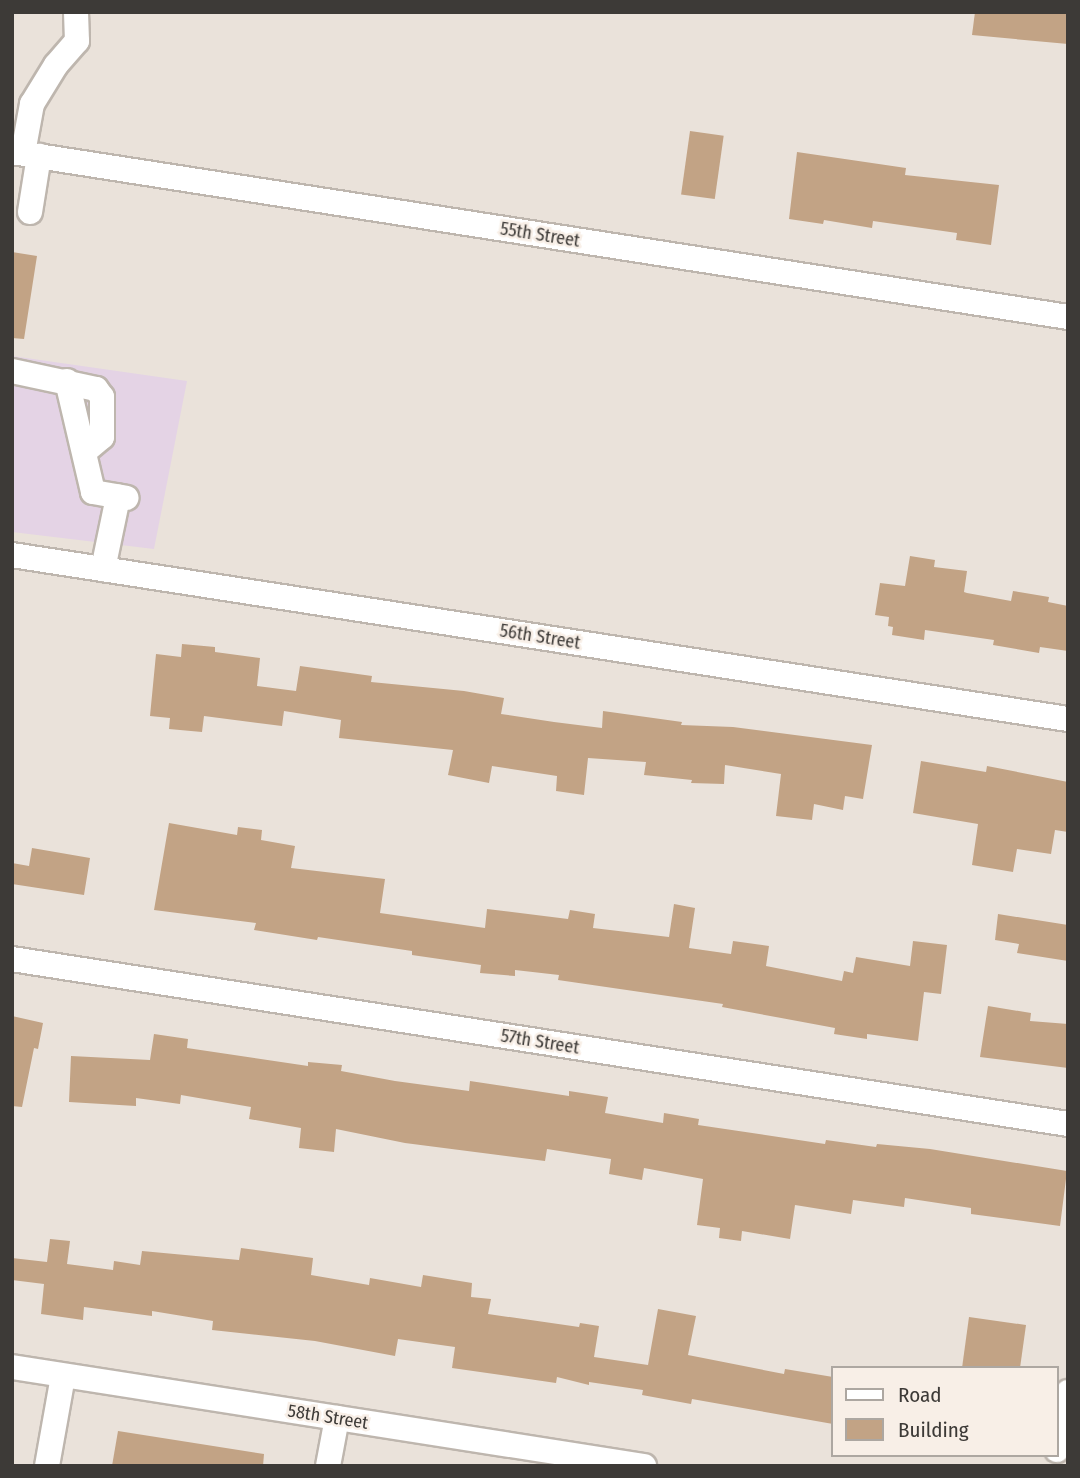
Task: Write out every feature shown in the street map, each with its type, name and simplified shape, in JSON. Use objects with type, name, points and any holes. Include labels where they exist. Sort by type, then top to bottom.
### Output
[{"type":"street","points":[[30,212],[25,154],[32,104],[56,65],[78,41],[76,12]]},
{"type":"street","name":"55th Street","points":[[25,154],[1068,317]]},
{"type":"street","points":[[12,371],[96,389],[103,397],[102,437],[84,452],[93,492],[122,497],[103,569]]},
{"type":"street","name":"56th Street","points":[[12,555],[1068,719]]},
{"type":"street","name":"57th Street","points":[[12,959],[1068,1124]]},
{"type":"street","name":"58th Street","points":[[12,1367],[337,1418],[556,1459],[644,1466]]},
{"type":"street","points":[[47,1466],[63,1376]]},
{"type":"street","points":[[1059,1442],[1068,1392]]},
{"type":"street","points":[[328,1466],[337,1418]]},
{"type":"shaded area","points":[[12,356],[187,381],[154,549],[12,532]]},
{"type":"building","points":[[975,12],[1068,12],[1068,44],[972,35]]},
{"type":"building","points":[[690,131],[724,136],[715,199],[681,194]]},
{"type":"building","points":[[797,152],[906,168],[905,175],[999,185],[991,245],[956,240],[957,233],[873,221],[872,228],[824,220],[823,224],[789,219]]},
{"type":"building","points":[[12,252],[37,256],[24,339],[12,338]]},
{"type":"building","points":[[910,556],[935,560],[934,567],[967,571],[964,592],[967,593],[1011,601],[1013,591],[1049,597],[1048,602],[1068,606],[1068,651],[1040,647],[1039,653],[993,645],[994,640],[925,630],[924,640],[892,635],[893,627],[888,626],[889,617],[875,615],[880,583],[905,586]]},
{"type":"building","points":[[182,644],[215,647],[215,652],[260,658],[257,686],[296,691],[300,666],[372,676],[371,682],[464,691],[504,698],[501,714],[554,722],[602,728],[603,711],[682,722],[681,725],[733,727],[872,745],[863,799],[845,796],[843,810],[814,804],[812,820],[776,816],[781,774],[725,765],[724,784],[691,783],[692,780],[644,775],[646,762],[588,758],[584,795],[556,791],[557,776],[492,766],[489,783],[448,775],[453,750],[339,738],[341,720],[284,711],[282,726],[204,716],[202,732],[169,729],[170,718],[150,716],[156,654],[181,657]]},
{"type":"building","points":[[921,761],[986,772],[987,766],[1068,782],[1068,832],[1055,830],[1051,854],[1017,849],[1013,872],[972,865],[978,824],[913,813]]},
{"type":"building","points":[[169,823],[237,835],[238,827],[262,830],[261,840],[295,846],[291,868],[385,879],[380,913],[485,928],[487,909],[568,919],[570,910],[595,914],[593,928],[669,937],[674,904],[695,908],[689,948],[731,954],[733,941],[769,946],[766,966],[842,981],[844,971],[853,973],[856,957],[910,966],[913,941],[947,945],[941,994],[924,992],[918,1041],[867,1034],[867,1039],[834,1034],[835,1028],[722,1007],[723,1004],[558,980],[559,975],[515,970],[515,976],[480,973],[481,965],[412,955],[412,951],[254,930],[256,923],[154,910]]},
{"type":"building","points":[[32,848],[90,858],[84,895],[12,884],[12,863],[29,866]]},
{"type":"building","points":[[998,914],[1068,925],[1068,961],[1017,953],[1019,944],[995,940]]},
{"type":"building","points":[[988,1006],[1031,1013],[1030,1021],[1068,1024],[1068,1068],[980,1057]]},
{"type":"building","points":[[12,1016],[43,1023],[38,1049],[34,1048],[22,1107],[12,1106]]},
{"type":"building","points":[[154,1034],[188,1039],[187,1048],[308,1066],[308,1062],[342,1065],[341,1071],[395,1081],[469,1091],[470,1081],[569,1096],[569,1091],[608,1097],[605,1113],[663,1123],[664,1113],[699,1119],[698,1125],[825,1144],[826,1140],[876,1147],[877,1144],[930,1149],[1067,1171],[1060,1226],[971,1214],[971,1208],[905,1198],[904,1207],[853,1200],[851,1214],[795,1205],[790,1239],[742,1231],[741,1241],[719,1238],[720,1228],[697,1225],[703,1179],[644,1168],[642,1180],[609,1174],[611,1159],[547,1149],[545,1161],[405,1143],[336,1129],[334,1152],[299,1148],[301,1128],[249,1119],[251,1107],[181,1095],[180,1104],[136,1098],[136,1106],[69,1102],[71,1056],[150,1060]]},
{"type":"building","points":[[50,1239],[70,1241],[67,1264],[113,1270],[114,1261],[140,1265],[142,1251],[239,1260],[241,1248],[313,1258],[311,1275],[369,1285],[370,1278],[421,1287],[423,1275],[472,1283],[471,1297],[491,1299],[488,1314],[579,1327],[580,1323],[599,1326],[594,1357],[648,1365],[658,1309],[696,1316],[688,1355],[784,1374],[785,1369],[832,1377],[832,1424],[692,1399],[691,1404],[642,1395],[643,1390],[589,1382],[589,1385],[557,1377],[556,1383],[452,1368],[455,1347],[398,1339],[395,1356],[315,1341],[212,1330],[213,1321],[152,1311],[152,1316],[84,1307],[83,1320],[41,1314],[44,1284],[12,1280],[12,1258],[47,1262]]},
{"type":"building","points":[[969,1317],[1026,1325],[1020,1366],[962,1366]]},
{"type":"building","points":[[118,1431],[264,1454],[263,1466],[112,1466]]}]
